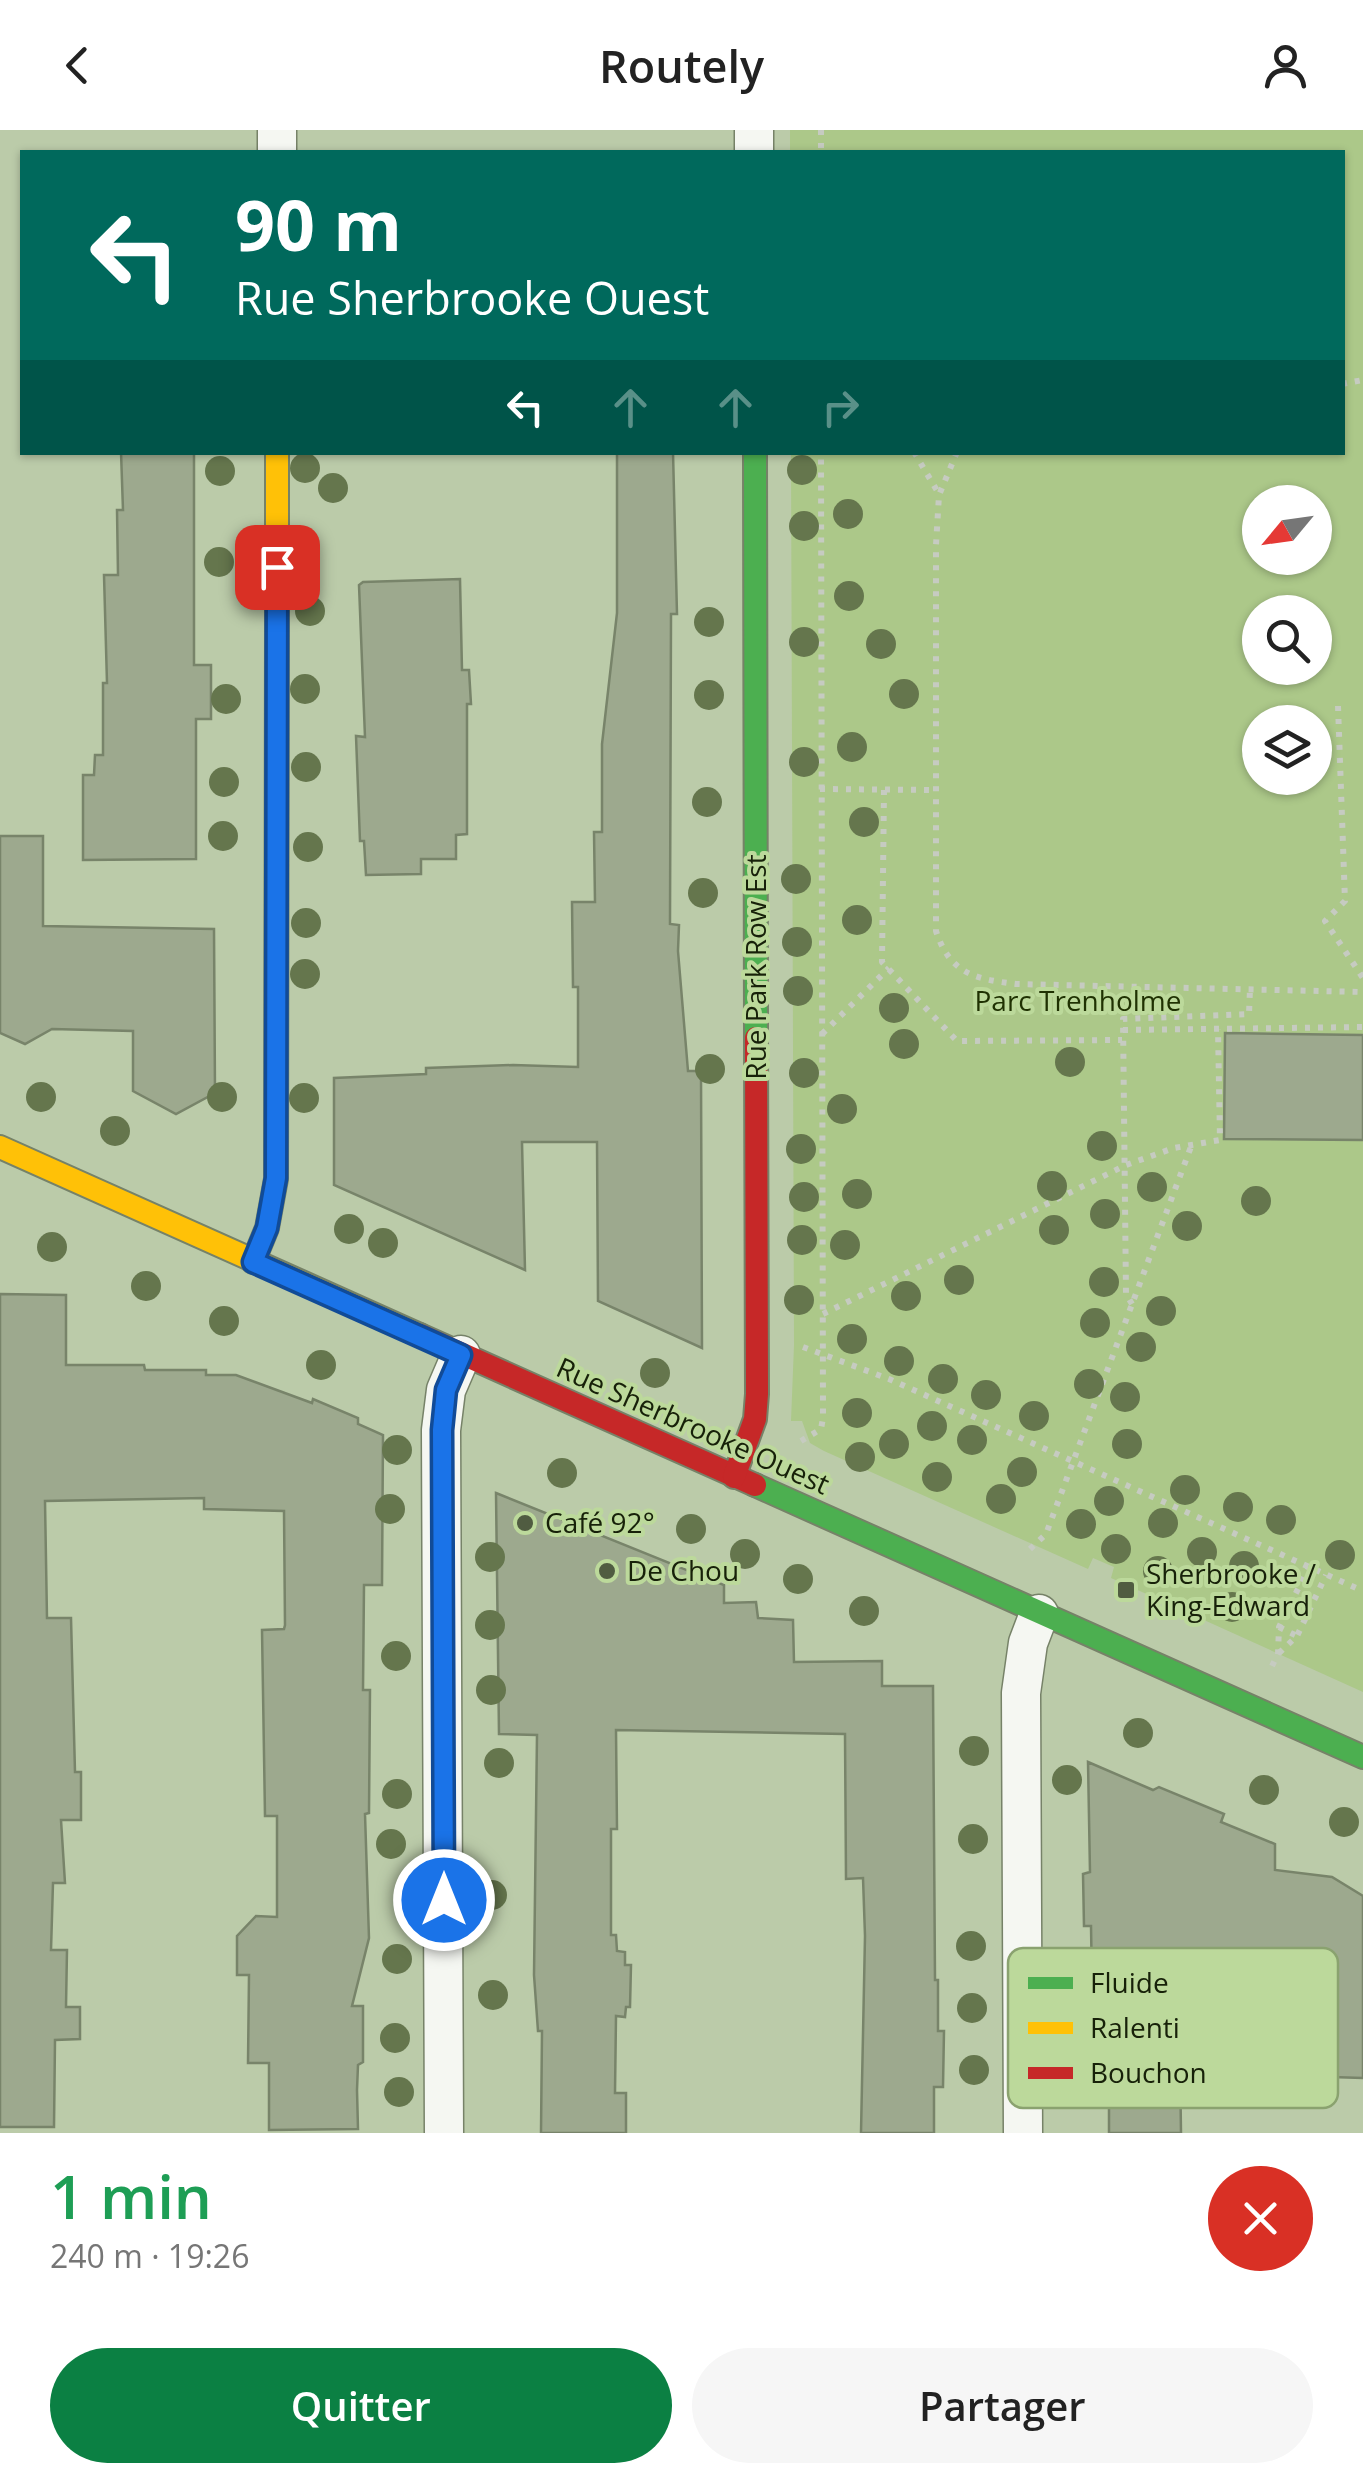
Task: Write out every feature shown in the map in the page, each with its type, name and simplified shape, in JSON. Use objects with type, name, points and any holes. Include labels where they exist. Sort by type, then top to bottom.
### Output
[{"type":"street","points":[[253,1262],[267,1228],[276,1178],[277,455]]},
{"type":"street","name":"Rue Park Row Est","points":[[734,1477],[755,1419],[757,1394],[755,455]]},
{"type":"street","name":"Rue Sherbrooke Ouest","points":[[0,1147],[1363,1758]]},
{"type":"street","points":[[444,2133],[442,1430],[446,1390],[461,1355]]},
{"type":"street","points":[[1023,1948],[1021,1693],[1028,1644],[1040,1614]]},
{"type":"street","points":[[1024,2108],[1024,2133]]},
{"type":"path","points":[[801,1441],[821,1429],[823,1352],[821,455]]},
{"type":"path","points":[[916,455],[940,495]]},
{"type":"path","points":[[955,455],[940,495],[936,545],[936,931],[941,945],[965,973],[978,980],[1363,992]]},
{"type":"path","points":[[1338,706],[1345,901],[1325,921],[1363,978]]},
{"type":"path","points":[[820,789],[936,790]]},
{"type":"path","points":[[884,790],[882,962],[958,1040],[1122,1040]]},
{"type":"path","points":[[821,1035],[889,968]]},
{"type":"path","points":[[1132,1304],[1126,1294],[1124,1019],[1250,1014],[1250,989]]},
{"type":"path","points":[[1123,1030],[1363,1028]]},
{"type":"path","points":[[823,1314],[1126,1165],[1192,1143],[1220,1140],[1218,1029]]},
{"type":"path","points":[[1030,1549],[1046,1534],[1192,1143]]},
{"type":"path","points":[[794,1346],[823,1352],[1363,1591]]},
{"type":"path","points":[[1309,1567],[1280,1627],[1277,1656],[1298,1636],[1326,1575]]},
{"type":"path","points":[[1291,1603],[1308,1612]]},
{"type":"path","points":[[1280,1627],[1298,1636]]},
{"type":"green space","name":"Parc Trenholme","points":[[790,130],[1363,130],[1363,1692],[1111,1578],[1114,1567],[1093,1558],[1088,1569],[824,1451],[810,1443],[802,1421],[791,1421],[791,455],[1345,455],[1345,150],[790,150]]},
{"type":"building","points":[[121,455],[194,455],[194,665],[211,665],[211,719],[196,719],[196,859],[83,860],[83,775],[94,775],[95,755],[103,755],[103,683],[107,683],[104,575],[118,575],[117,510],[123,510]]},
{"type":"building","points":[[617,455],[673,455],[677,614],[671,614],[670,924],[679,925],[688,1071],[701,1071],[702,1348],[598,1301],[597,1142],[522,1142],[525,1270],[334,1185],[334,1078],[426,1074],[426,1068],[578,1067],[572,902],[595,902],[594,832],[602,832],[602,744],[617,613]]},
{"type":"building","points":[[460,579],[462,670],[469,670],[471,704],[467,704],[467,834],[456,835],[456,859],[421,859],[421,874],[366,875],[364,841],[360,841],[356,736],[365,737],[359,585]]},
{"type":"building","points":[[0,836],[43,836],[43,926],[214,929],[215,1093],[176,1114],[133,1091],[133,1031],[52,1029],[25,1044],[0,1033]]},
{"type":"building","points":[[1225,1033],[1363,1035],[1363,1140],[1224,1139]]},
{"type":"building","points":[[0,1294],[66,1295],[66,1365],[144,1365],[145,1370],[206,1370],[206,1375],[236,1375],[312,1403],[313,1399],[358,1418],[358,1424],[383,1435],[382,1585],[364,1585],[363,1690],[370,1690],[369,1813],[365,1814],[369,1938],[352,2006],[363,2006],[358,2129],[269,2130],[269,2063],[248,2063],[249,1975],[237,1975],[237,1936],[256,1916],[277,1917],[277,1816],[265,1816],[262,1630],[284,1629],[285,1625],[284,1511],[204,1509],[204,1498],[45,1501],[47,1618],[71,1618],[75,1772],[81,1772],[81,1820],[61,1820],[65,1883],[53,1883],[51,1950],[67,1950],[66,2007],[80,2007],[80,2039],[55,2040],[54,2127],[0,2127]]},
{"type":"building","points":[[496,1493],[724,1585],[724,1603],[756,1602],[758,1618],[793,1620],[794,1662],[882,1661],[882,1686],[933,1686],[935,1980],[938,2031],[944,2031],[943,2087],[934,2087],[934,2133],[861,2133],[863,1878],[846,1879],[845,1734],[616,1730],[617,1829],[611,1829],[611,1935],[616,1935],[617,1951],[625,1952],[625,1965],[631,1965],[630,2007],[626,2007],[625,2017],[616,2016],[615,2093],[626,2093],[626,2133],[541,2133],[542,2031],[538,2031],[534,1975],[537,1735],[499,1734]]},
{"type":"building","points":[[1088,1762],[1224,1814],[1221,1822],[1275,1844],[1275,1870],[1332,1877],[1363,1896],[1363,2078],[1338,2077],[1338,1948],[1091,1948],[1091,1926],[1084,1926],[1083,1874],[1090,1872]]},
{"type":"building","points":[[1109,2108],[1181,2108],[1181,2133],[1109,2133]]},
{"type":"traffic: fast","points":[[755,455],[756,1038]]},
{"type":"traffic: fast","points":[[253,1262],[267,1228],[276,1179],[277,628]]},
{"type":"traffic: fast","points":[[755,1485],[1363,1757]]},
{"type":"traffic: slow","points":[[277,455],[277,628]]},
{"type":"traffic: slow","points":[[0,1147],[420,1335]]},
{"type":"traffic: jam","points":[[734,1477],[755,1419],[757,1394],[756,1038]]},
{"type":"traffic: jam","points":[[420,1335],[755,1485]]},
{"type":"place","name":"Café 92°","points":[[525,1523]]},
{"type":"place","name":"De Chou","points":[[607,1571]]},
{"type":"place","name":"Sherbrooke / King-Edward","points":[[1126,1590]]},
{"type":"route","points":[[277,567],[276,1178],[267,1228],[253,1262],[461,1355],[446,1390],[442,1430],[444,1900]]}]
